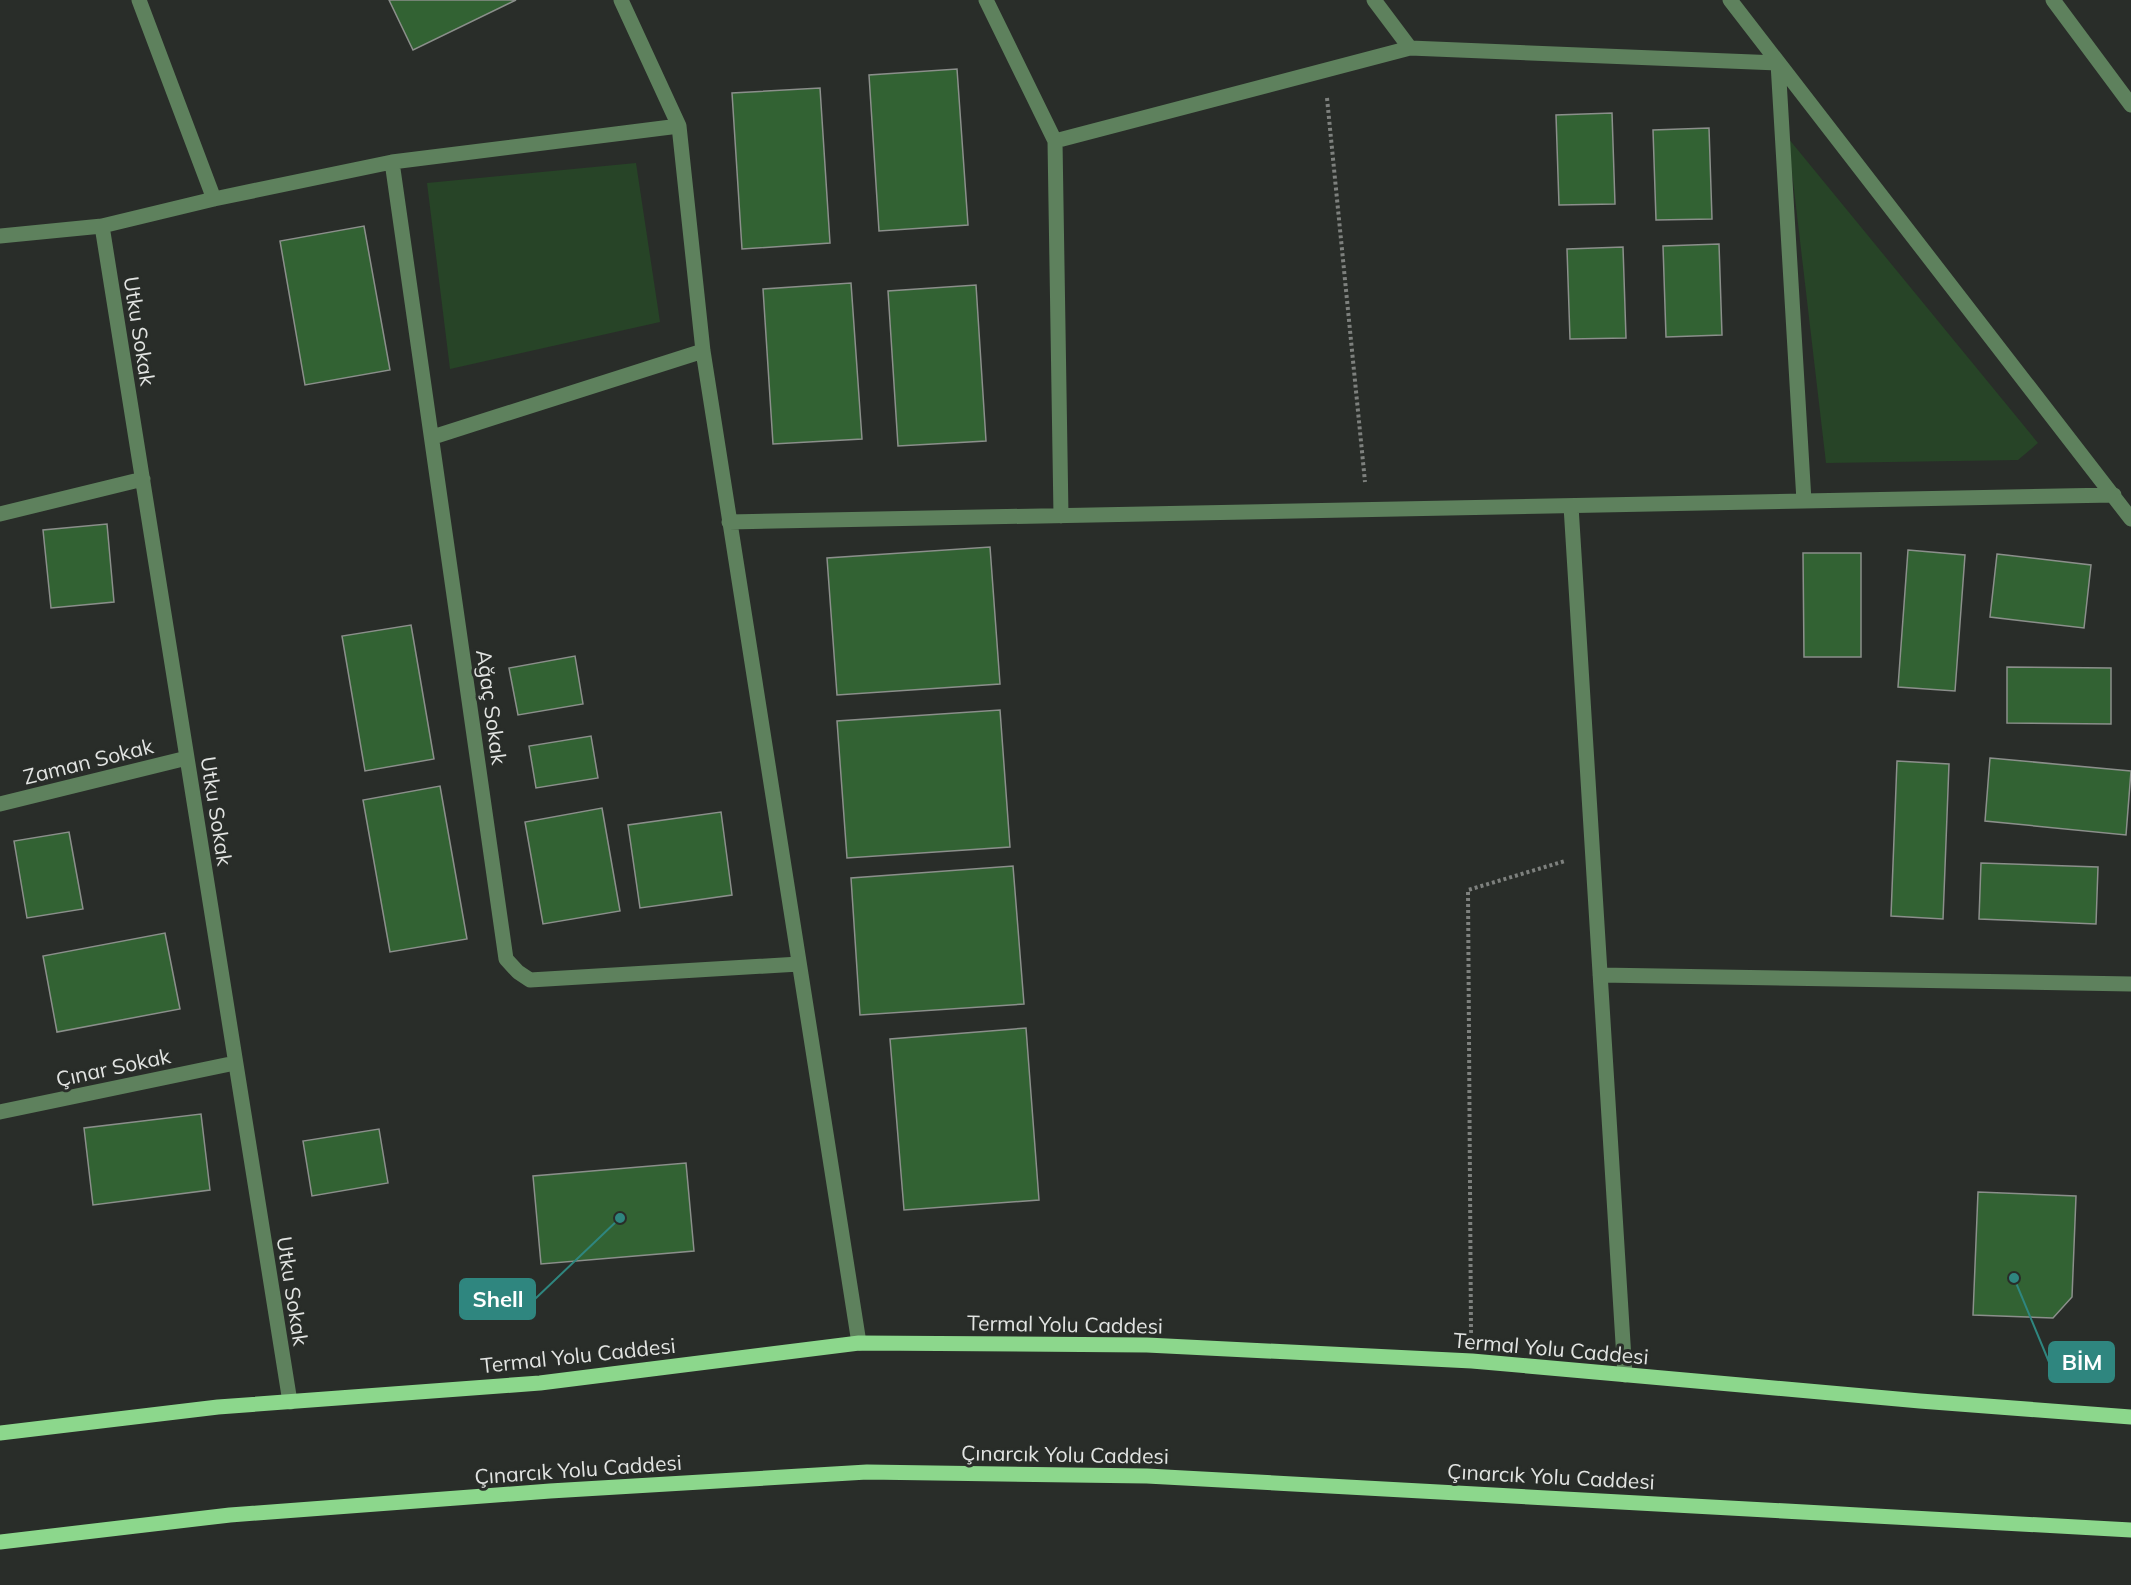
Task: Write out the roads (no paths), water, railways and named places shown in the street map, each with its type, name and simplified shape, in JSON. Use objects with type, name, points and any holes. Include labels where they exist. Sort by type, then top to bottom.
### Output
[{"type":"main road","name":"Termal Yolu Caddesi","points":[[0,1433],[218,1407],[540,1383],[860,1343],[1147,1345],[1472,1361],[1920,1401],[2131,1417]]},
{"type":"main road","name":"Çınarcık Yolu Caddesi","points":[[0,1542],[230,1515],[550,1491],[867,1472],[1147,1476],[2131,1530]]},
{"type":"street","points":[[139,0],[214,199]]},
{"type":"street","points":[[621,0],[679,126],[703,351],[860,1343]]},
{"type":"street","points":[[986,0],[1055,141],[1061,516]]},
{"type":"street","points":[[1374,0],[1410,48]]},
{"type":"street","points":[[1730,0],[2131,519]]},
{"type":"street","points":[[2053,0],[2131,105]]},
{"type":"street","points":[[1055,141],[1410,48],[1778,63]]},
{"type":"street","points":[[1778,63],[1804,501]]},
{"type":"street","points":[[0,236],[102,226],[214,199],[392,162],[679,126]]},
{"type":"street","name":"Ağaç Sokak","points":[[392,162],[506,959],[518,972],[530,980],[799,964]]},
{"type":"street","name":"Utku Sokak","points":[[102,226],[290,1402]]},
{"type":"street","points":[[433,437],[703,351]]},
{"type":"street","points":[[0,514],[143,479]]},
{"type":"street","points":[[729,522],[2114,495]]},
{"type":"street","points":[[1571,506],[1625,1375]]},
{"type":"street","name":"Zaman Sokak","points":[[0,804],[187,758]]},
{"type":"street","points":[[1600,975],[2131,984]]},
{"type":"street","name":"Çınar Sokak","points":[[0,1112],[236,1063]]},
{"type":"place","name":"Shell","points":[[620,1218]]},
{"type":"place","name":"BİM","points":[[2014,1278]]}]
